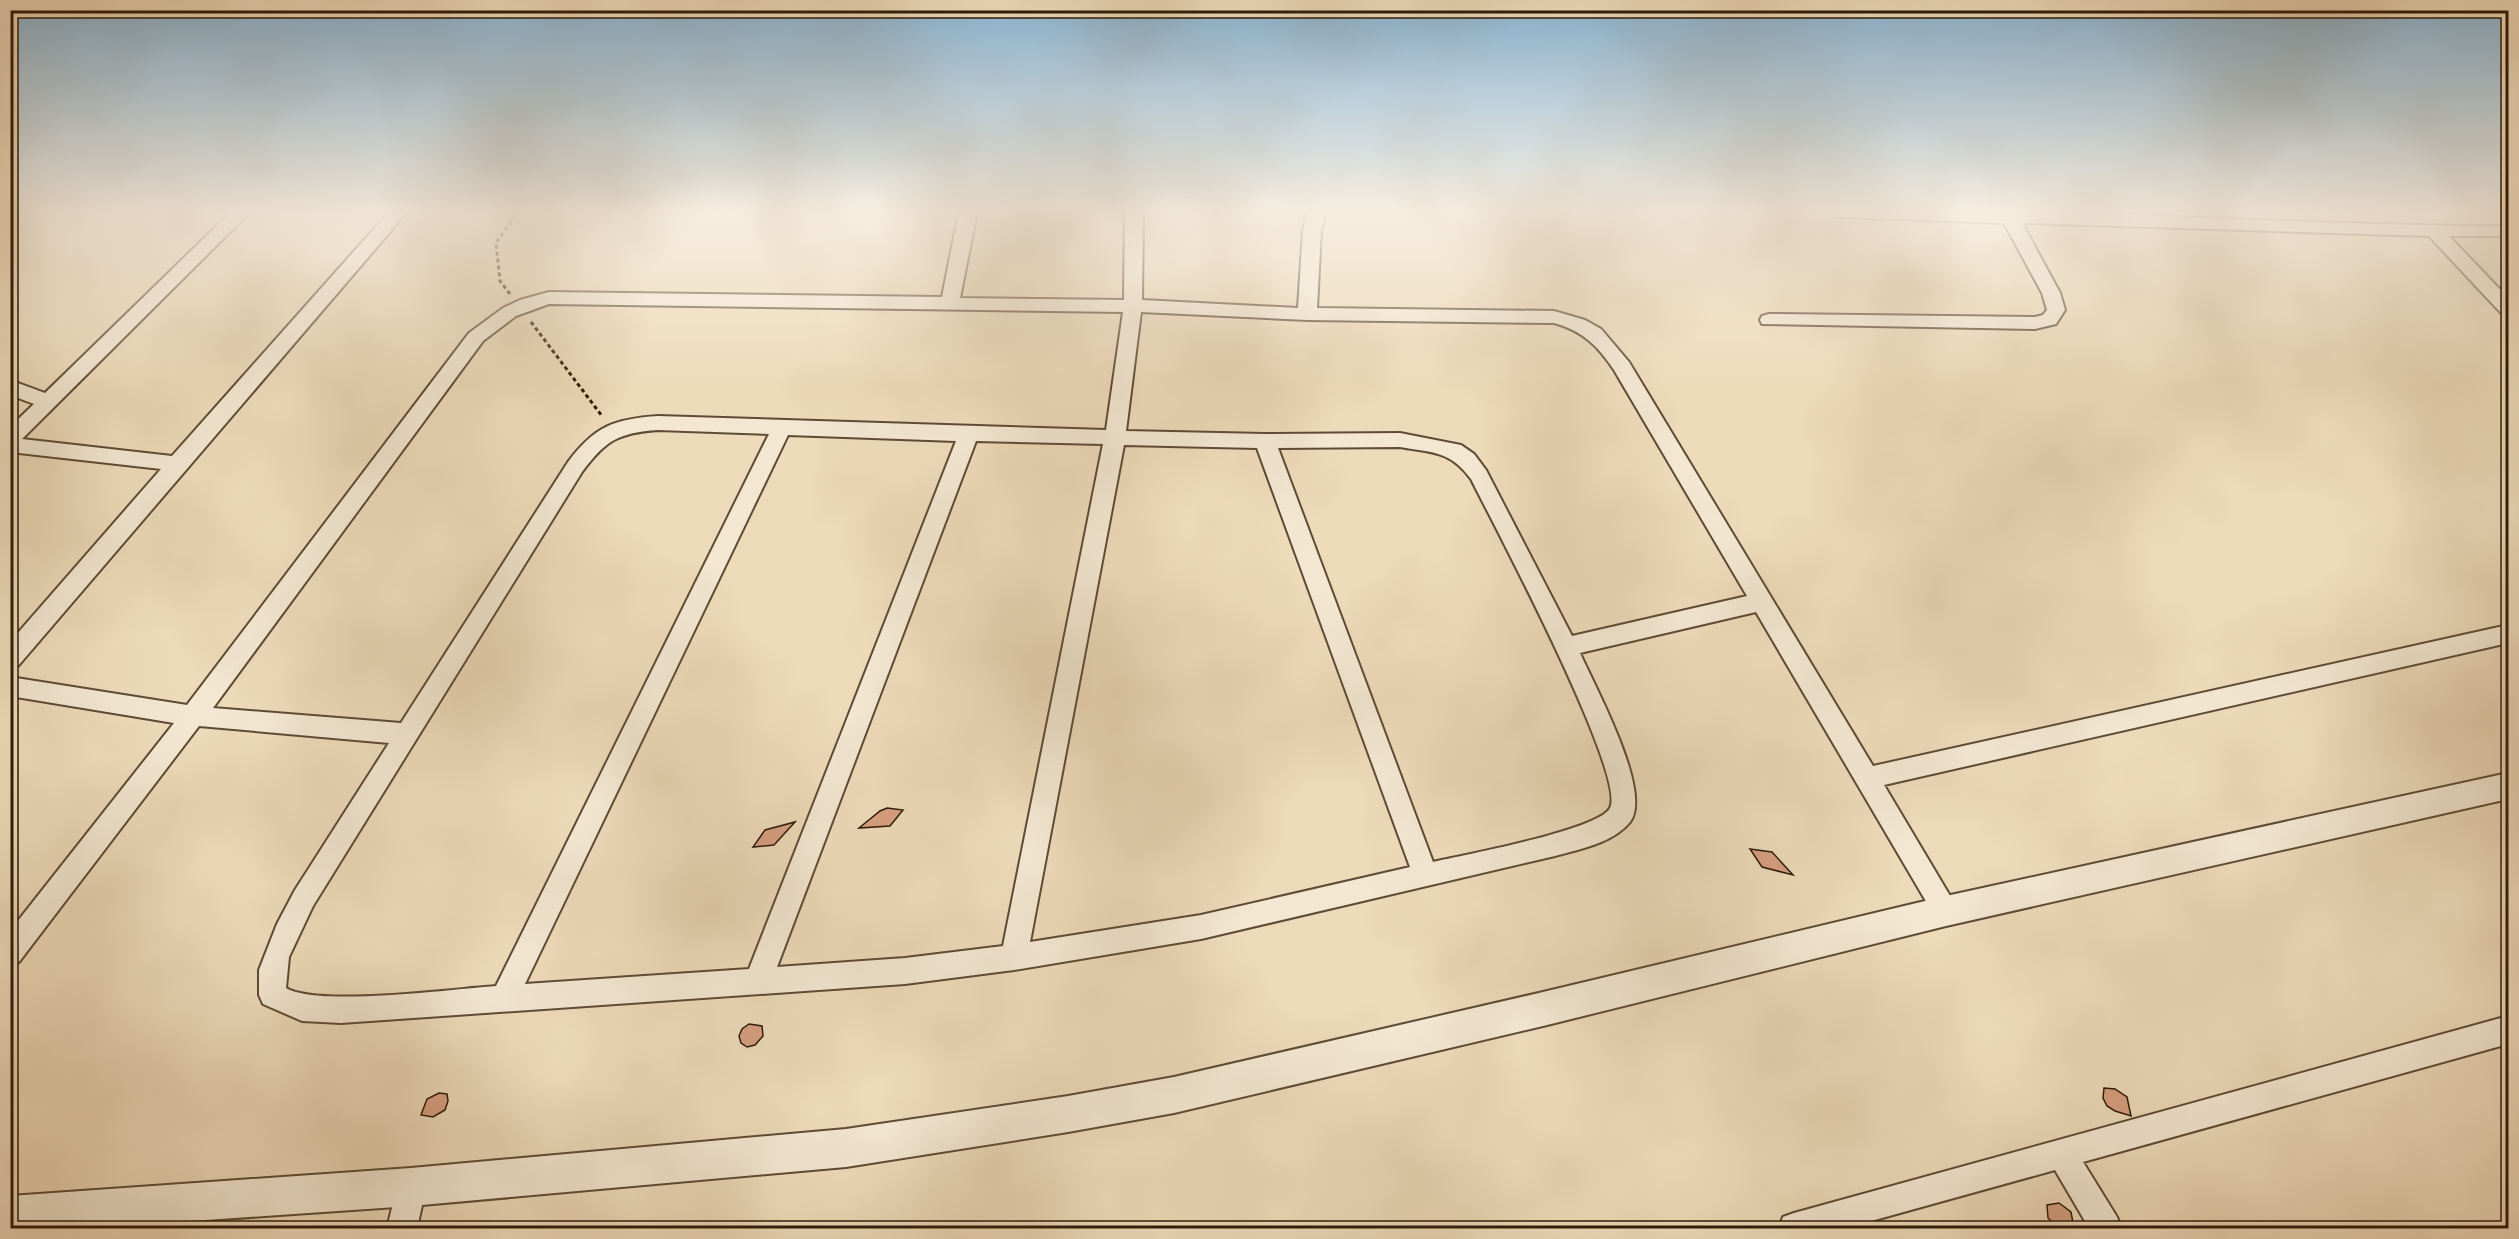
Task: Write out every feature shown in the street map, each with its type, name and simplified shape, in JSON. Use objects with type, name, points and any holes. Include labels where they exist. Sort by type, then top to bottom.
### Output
[{"type":"street","points":[[10,440],[183,270]]},
{"type":"street","points":[[10,659],[347,270]]},
{"type":"street","points":[[950,303],[957,270]]},
{"type":"street","points":[[1014,957],[1115,437],[1132,306],[1133,270]]},
{"type":"street","points":[[1307,314],[1310,270]]},
{"type":"street","points":[[1769,320],[2035,322],[2049,320],[2056,310],[2051,293],[2038,270]]},
{"type":"street","points":[[2471,270],[2508,309]]},
{"type":"street","points":[[10,953],[193,716],[476,337],[496,320],[524,303],[558,298],[1132,306],[1307,314],[1554,317],[1578,322],[1590,329],[1605,343],[1622,367],[1946,911]]},
{"type":"street","points":[[10,387],[49,402]]},
{"type":"street","points":[[658,423],[1115,437],[1266,441],[1400,440],[1446,447],[1462,454],[1479,475],[1566,647],[1618,766],[1622,782],[1622,813],[1611,824],[1570,841],[1426,876],[1201,927],[1014,957],[905,971],[315,1011],[288,1005],[273,994],[271,983],[273,966],[299,908],[574,466],[597,440],[612,429],[658,423]]},
{"type":"street","points":[[504,998],[782,427]]},
{"type":"street","points":[[758,981],[969,434]]},
{"type":"street","points":[[1266,441],[1426,876]]},
{"type":"street","points":[[10,445],[177,464]]},
{"type":"street","points":[[1566,647],[1760,602]]},
{"type":"street","points":[[1867,778],[2508,634]]},
{"type":"street","points":[[10,686],[193,716],[407,734]]},
{"type":"street","points":[[10,1215],[411,1187],[846,1148],[1174,1095],[1544,1009],[1946,911],[2508,786]]},
{"type":"street","points":[[1808,1227],[2508,1030]]},
{"type":"street","points":[[2062,1155],[2106,1228]]},
{"type":"street","points":[[402,1228],[411,1187]]},
{"type":"path","points":[[499,270],[500,281],[612,429]]},
{"type":"building","points":[[887,808],[903,810],[890,826],[859,828],[880,811]]},
{"type":"building","points":[[795,822],[774,845],[753,847],[765,830]]},
{"type":"building","points":[[1750,849],[1772,852],[1793,875],[1762,867]]},
{"type":"building","points":[[749,1024],[762,1026],[763,1036],[755,1045],[747,1047],[741,1043],[739,1036],[742,1029]]},
{"type":"building","points":[[2104,1088],[2115,1089],[2127,1097],[2131,1116],[2107,1106],[2103,1098]]},
{"type":"building","points":[[439,1093],[447,1094],[448,1101],[445,1110],[433,1117],[421,1115],[427,1099]]},
{"type":"building","points":[[2059,1203],[2071,1212],[2074,1228],[2058,1228],[2048,1218],[2047,1205]]}]
